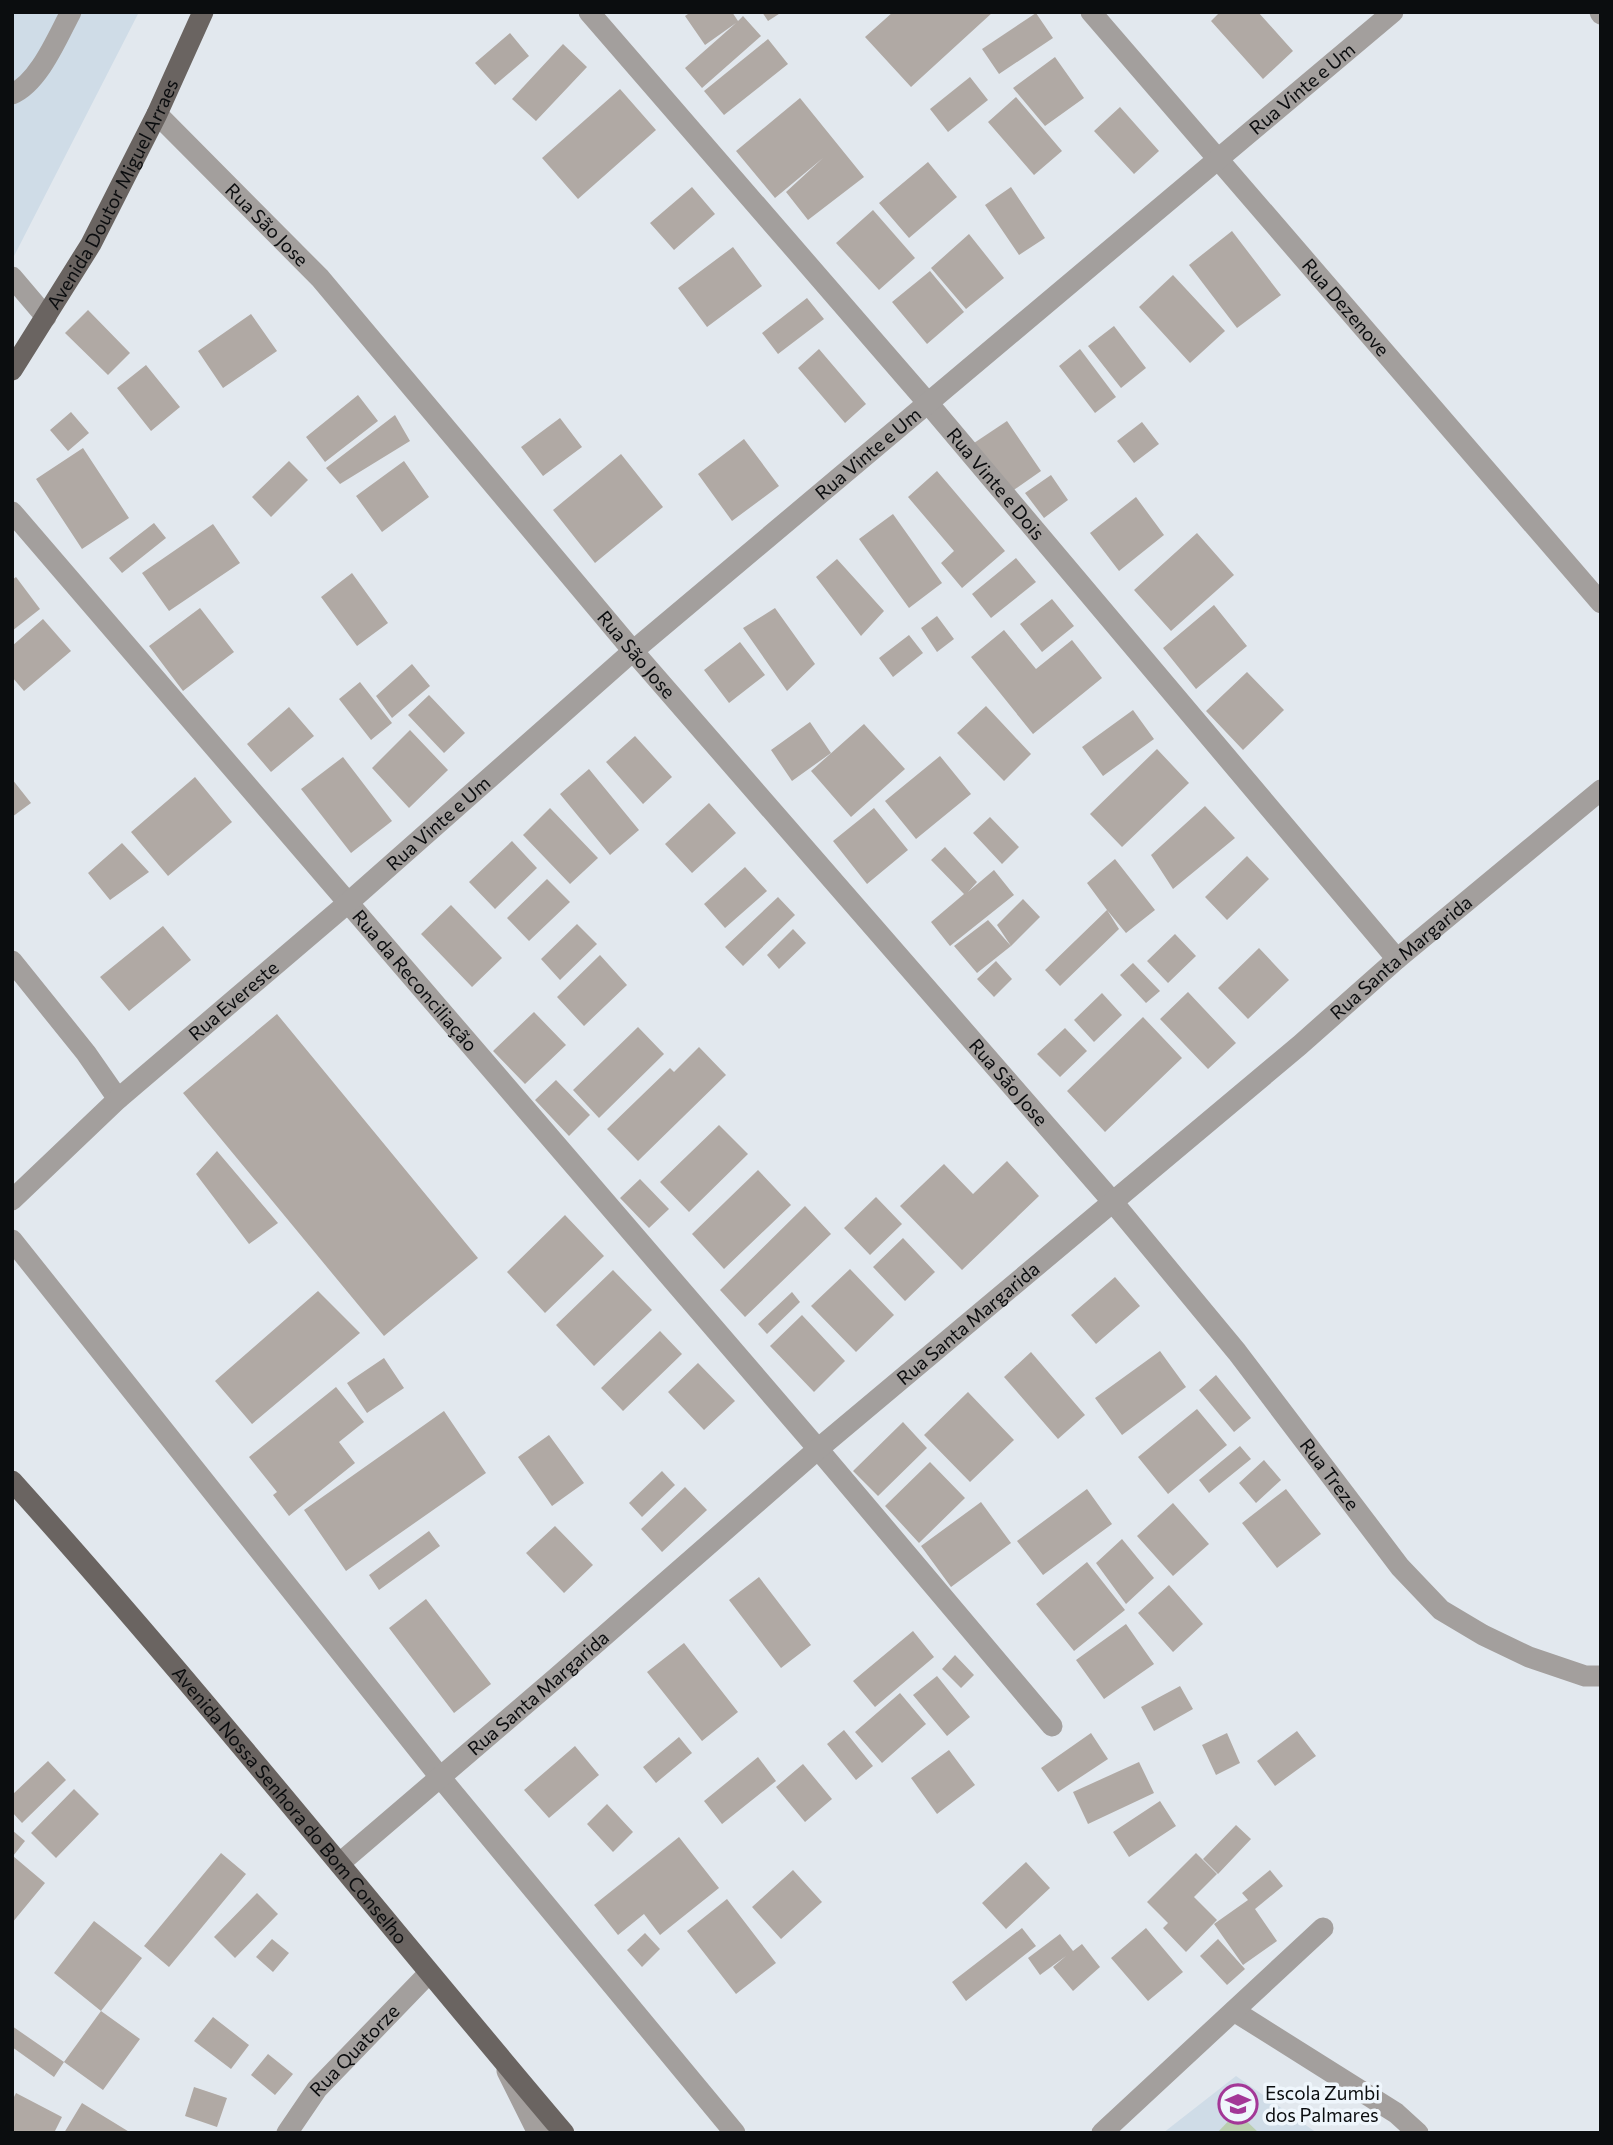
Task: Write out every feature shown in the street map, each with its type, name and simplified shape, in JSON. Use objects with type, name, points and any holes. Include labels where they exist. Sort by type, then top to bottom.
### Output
[{"type":"main road","name":"Avenida Doutor Miguel Arraes","points":[[12,370],[91,244],[157,114],[203,12]]},
{"type":"main road","name":"Avenida Nossa Senhora do Bom Conselho","points":[[12,1481],[340,1863],[564,2133]]},
{"type":"street","points":[[12,93],[18,91],[40,68],[71,12]]},
{"type":"street","name":"Rua Vinte e Dois","points":[[589,12],[927,402],[1397,959]]},
{"type":"street","name":"Rua Dezenove","points":[[1091,12],[1601,603]]},
{"type":"street","name":"Rua Vinte e Um","points":[[349,902],[633,651],[1393,12]]},
{"type":"street","name":"Rua São Jose","points":[[157,114],[320,278],[633,651],[1112,1201]]},
{"type":"street","points":[[12,277],[46,317]]},
{"type":"street","name":"Rua da Reconciliação","points":[[12,512],[818,1449],[1052,1726]]},
{"type":"street","name":"Rua Santa Margarida","points":[[340,1863],[818,1449],[1601,790]]},
{"type":"street","name":"Rua Evereste","points":[[12,1200],[118,1099],[349,902]]},
{"type":"street","points":[[12,961],[86,1053],[118,1099]]},
{"type":"street","name":"Rua Treze","points":[[1112,1201],[1237,1352],[1400,1567],[1441,1609],[1483,1635],[1529,1657],[1585,1676],[1601,1676]]},
{"type":"street","points":[[12,1240],[440,1777],[735,2133]]},
{"type":"street","points":[[1102,2133],[1323,1927]]},
{"type":"street","name":"Rua Quatorze","points":[[287,2133],[317,2089],[429,1973]]},
{"type":"street","points":[[1234,2011],[1396,2113],[1418,2133]]},
{"type":"street","points":[[499,2057],[538,2133]]},
{"type":"shaded area","points":[[12,12],[139,12],[12,260]]},
{"type":"shaded area","name":"Escola Zumbi dos Palmares","points":[[1236,2076],[1317,2133],[1163,2133]]},
{"type":"green space","points":[[1237,2112],[1259,2133],[1217,2133]]},
{"type":"building","points":[[691,12],[732,12],[738,21],[743,16],[761,36],[702,88],[685,68],[736,23],[705,45],[685,16]]},
{"type":"building","points":[[762,12],[782,12],[768,21]]},
{"type":"building","points":[[893,12],[993,12],[911,87],[865,37]]},
{"type":"building","points":[[1220,12],[1258,12],[1293,51],[1263,79],[1211,21]]},
{"type":"building","points":[[1036,13],[1053,38],[999,74],[982,49]]},
{"type":"building","points":[[510,33],[529,56],[495,85],[475,63]]},
{"type":"building","points":[[768,39],[788,64],[724,115],[704,91]]},
{"type":"building","points":[[563,44],[587,67],[536,121],[512,99]]},
{"type":"building","points":[[1055,57],[1084,98],[1045,126],[1013,88]]},
{"type":"building","points":[[970,77],[988,100],[948,132],[930,109]]},
{"type":"building","points":[[620,89],[656,130],[578,199],[542,158]]},
{"type":"building","points":[[1016,97],[1062,151],[1034,175],[988,122]]},
{"type":"building","points":[[800,98],[864,177],[808,220],[786,192],[823,158],[775,198],[736,151]]},
{"type":"building","points":[[1120,107],[1159,151],[1134,174],[1094,131]]},
{"type":"building","points":[[928,162],[957,197],[909,238],[879,203]]},
{"type":"building","points":[[692,187],[715,214],[674,250],[650,223]]},
{"type":"building","points":[[1011,187],[1045,238],[1019,255],[985,205]]},
{"type":"building","points":[[873,210],[915,258],[879,290],[836,243]]},
{"type":"building","points":[[1232,231],[1281,295],[1237,328],[1189,265]]},
{"type":"building","points":[[969,234],[1004,278],[966,309],[931,268]]},
{"type":"building","points":[[733,247],[762,286],[707,327],[678,288]]},
{"type":"building","points":[[930,271],[964,312],[927,344],[892,302]]},
{"type":"building","points":[[1173,275],[1225,331],[1190,363],[1139,307]]},
{"type":"building","points":[[807,298],[824,319],[778,354],[762,333]]},
{"type":"building","points":[[88,310],[130,353],[108,375],[65,333]]},
{"type":"building","points":[[251,314],[277,351],[223,388],[198,351]]},
{"type":"building","points":[[1114,326],[1146,368],[1121,388],[1088,346]]},
{"type":"building","points":[[819,349],[866,404],[845,423],[798,368]]},
{"type":"building","points":[[1080,349],[1116,397],[1095,413],[1059,366]]},
{"type":"building","points":[[146,365],[180,407],[151,431],[117,388]]},
{"type":"building","points":[[358,395],[378,421],[325,462],[306,437]]},
{"type":"building","points":[[71,412],[89,433],[68,451],[50,430]]},
{"type":"building","points":[[395,415],[410,441],[340,484],[326,468]]},
{"type":"building","points":[[560,418],[582,447],[543,476],[521,447]]},
{"type":"building","points":[[1007,421],[1041,471],[1008,494],[974,443]]},
{"type":"building","points":[[1142,422],[1159,444],[1134,463],[1117,441]]},
{"type":"building","points":[[744,439],[779,486],[732,521],[698,474]]},
{"type":"building","points":[[83,448],[129,518],[82,549],[36,479]]},
{"type":"building","points":[[621,454],[663,507],[595,563],[553,510]]},
{"type":"building","points":[[289,461],[308,480],[271,517],[252,497]]},
{"type":"building","points":[[404,461],[429,497],[382,532],[356,496]]},
{"type":"building","points":[[937,471],[1005,551],[962,588],[941,563],[954,551],[908,497]]},
{"type":"building","points":[[1051,475],[1068,500],[1044,518],[1025,493]]},
{"type":"building","points":[[1136,497],[1164,535],[1119,571],[1090,533]]},
{"type":"building","points":[[893,514],[942,583],[909,608],[859,539]]},
{"type":"building","points":[[154,523],[166,538],[122,573],[109,558]]},
{"type":"building","points":[[213,524],[240,563],[169,611],[142,573]]},
{"type":"building","points":[[1197,533],[1234,575],[1171,631],[1134,590]]},
{"type":"building","points":[[1016,558],[1036,582],[991,618],[972,594]]},
{"type":"building","points":[[837,559],[884,611],[861,636],[816,577]]},
{"type":"building","points":[[352,573],[388,623],[357,646],[321,597]]},
{"type":"building","points":[[16,577],[40,609],[12,631],[12,580]]},
{"type":"building","points":[[1052,599],[1074,626],[1042,652],[1020,624]]},
{"type":"building","points":[[1214,605],[1247,646],[1196,689],[1163,648]]},
{"type":"building","points":[[200,608],[234,652],[183,691],[149,646]]},
{"type":"building","points":[[775,608],[815,664],[787,691],[743,628]]},
{"type":"building","points":[[937,616],[954,639],[937,652],[921,628]]},
{"type":"building","points":[[43,619],[71,651],[24,691],[12,677],[12,646]]},
{"type":"building","points":[[1004,630],[1036,669],[1072,640],[1102,678],[1033,734],[971,657]]},
{"type":"building","points":[[909,635],[923,653],[893,677],[879,658]]},
{"type":"building","points":[[740,642],[765,675],[729,703],[704,670]]},
{"type":"building","points":[[412,664],[430,686],[392,718],[376,696]]},
{"type":"building","points":[[1247,672],[1284,710],[1243,750],[1206,711]]},
{"type":"building","points":[[360,682],[392,723],[371,740],[339,699]]},
{"type":"building","points":[[429,695],[465,733],[444,753],[408,715]]},
{"type":"building","points":[[986,706],[1031,754],[1004,781],[957,733]]},
{"type":"building","points":[[289,707],[314,736],[271,772],[247,744]]},
{"type":"building","points":[[1133,710],[1154,739],[1103,776],[1082,747]]},
{"type":"building","points":[[810,722],[831,753],[792,781],[771,750]]},
{"type":"building","points":[[864,724],[905,769],[851,817],[811,771]]},
{"type":"building","points":[[410,730],[448,770],[409,808],[372,768]]},
{"type":"building","points":[[635,736],[672,777],[643,804],[606,762]]},
{"type":"building","points":[[1157,749],[1189,783],[1122,847],[1090,814]]},
{"type":"building","points":[[940,756],[971,794],[916,839],[885,801]]},
{"type":"building","points":[[343,757],[392,821],[351,853],[301,789]]},
{"type":"building","points":[[589,769],[639,830],[610,855],[560,794]]},
{"type":"building","points":[[195,777],[232,822],[168,876],[131,832]]},
{"type":"building","points":[[12,779],[31,803],[12,817]]},
{"type":"building","points":[[709,803],[736,833],[692,873],[665,844]]},
{"type":"building","points":[[1205,806],[1235,838],[1173,889],[1151,855]]},
{"type":"building","points":[[550,808],[598,858],[570,884],[523,835]]},
{"type":"building","points":[[874,808],[908,850],[867,884],[833,841]]},
{"type":"building","points":[[990,817],[1019,847],[1002,864],[973,833]]},
{"type":"building","points":[[512,841],[537,868],[495,909],[469,882]]},
{"type":"building","points":[[122,843],[149,872],[110,900],[88,873]]},
{"type":"building","points":[[945,847],[977,882],[968,892],[994,870],[1014,895],[950,946],[931,922],[964,894],[931,860]]},
{"type":"building","points":[[1247,856],[1269,879],[1227,920],[1205,897]]},
{"type":"building","points":[[1115,859],[1155,910],[1126,933],[1087,883]]},
{"type":"building","points":[[745,867],[767,891],[725,928],[704,904]]},
{"type":"building","points":[[547,879],[570,902],[529,941],[507,918]]},
{"type":"building","points":[[778,897],[795,915],[743,966],[725,947]]},
{"type":"building","points":[[1023,899],[1040,917],[1011,946],[997,925]]},
{"type":"building","points":[[451,905],[502,958],[472,987],[421,934]]},
{"type":"building","points":[[1107,910],[1119,929],[1060,986],[1045,970]]},
{"type":"building","points":[[988,920],[1011,946],[977,973],[954,946]]},
{"type":"building","points":[[577,924],[597,944],[560,980],[541,959]]},
{"type":"building","points":[[163,926],[191,960],[129,1011],[100,977]]},
{"type":"building","points":[[793,929],[806,943],[779,969],[767,955]]},
{"type":"building","points":[[1175,934],[1196,956],[1168,983],[1147,961]]},
{"type":"building","points":[[1259,948],[1289,980],[1248,1019],[1218,988]]},
{"type":"building","points":[[600,955],[627,985],[584,1026],[557,997]]},
{"type":"building","points":[[996,961],[1012,979],[994,997],[977,979]]},
{"type":"building","points":[[1133,963],[1160,991],[1146,1003],[1120,975]]},
{"type":"building","points":[[1188,992],[1236,1043],[1208,1069],[1160,1019]]},
{"type":"building","points":[[1102,993],[1122,1015],[1094,1042],[1074,1020]]},
{"type":"building","points":[[534,1012],[566,1045],[525,1084],[493,1051]]},
{"type":"building","points":[[277,1014],[478,1258],[384,1336],[183,1093]]},
{"type":"building","points":[[1143,1017],[1182,1058],[1105,1132],[1067,1091]]},
{"type":"building","points":[[638,1027],[664,1054],[599,1118],[573,1090]]},
{"type":"building","points":[[1065,1028],[1087,1051],[1060,1077],[1037,1054]]},
{"type":"building","points":[[699,1047],[726,1075],[638,1161],[607,1129],[670,1068],[674,1072]]},
{"type":"building","points":[[556,1080],[590,1115],[569,1136],[535,1100]]},
{"type":"building","points":[[719,1125],[748,1154],[689,1212],[660,1182]]},
{"type":"building","points":[[217,1151],[278,1223],[249,1244],[196,1174]]},
{"type":"building","points":[[1007,1161],[1039,1196],[962,1270],[900,1206],[944,1164],[973,1194]]},
{"type":"building","points":[[758,1170],[791,1205],[724,1269],[692,1234]]},
{"type":"building","points":[[640,1179],[669,1209],[649,1228],[620,1198]]},
{"type":"building","points":[[876,1197],[902,1224],[870,1255],[844,1228]]},
{"type":"building","points":[[805,1206],[831,1234],[745,1317],[720,1290]]},
{"type":"building","points":[[565,1215],[604,1256],[545,1313],[507,1272]]},
{"type":"building","points":[[903,1238],[935,1272],[905,1301],[873,1267]]},
{"type":"building","points":[[850,1269],[894,1315],[856,1352],[811,1306]]},
{"type":"building","points":[[613,1270],[652,1310],[594,1366],[556,1325]]},
{"type":"building","points":[[1115,1277],[1140,1306],[1096,1344],[1071,1315]]},
{"type":"building","points":[[318,1291],[360,1333],[252,1424],[215,1381]]},
{"type":"building","points":[[792,1292],[800,1302],[767,1334],[758,1324]]},
{"type":"building","points":[[802,1315],[845,1361],[814,1392],[770,1346]]},
{"type":"building","points":[[660,1331],[682,1354],[623,1411],[601,1388]]},
{"type":"building","points":[[1160,1351],[1186,1387],[1122,1435],[1095,1398]]},
{"type":"building","points":[[1031,1352],[1085,1415],[1058,1439],[1004,1377]]},
{"type":"building","points":[[384,1358],[404,1388],[367,1413],[347,1383]]},
{"type":"building","points":[[698,1363],[735,1401],[704,1430],[668,1392]]},
{"type":"building","points":[[1216,1375],[1251,1418],[1234,1432],[1199,1390]]},
{"type":"building","points":[[336,1387],[364,1422],[339,1442],[355,1463],[289,1516],[273,1495],[277,1492],[249,1457]]},
{"type":"building","points":[[968,1392],[1014,1440],[970,1482],[924,1435]]},
{"type":"building","points":[[1197,1409],[1227,1445],[1168,1494],[1138,1457]]},
{"type":"building","points":[[444,1411],[486,1473],[346,1571],[304,1510]]},
{"type":"building","points":[[903,1422],[927,1448],[878,1496],[853,1471]]},
{"type":"building","points":[[549,1435],[584,1483],[552,1506],[518,1457]]},
{"type":"building","points":[[1240,1446],[1251,1459],[1209,1493],[1199,1480]]},
{"type":"building","points":[[1264,1460],[1281,1480],[1256,1503],[1239,1483]]},
{"type":"building","points":[[930,1462],[965,1498],[919,1543],[885,1506]]},
{"type":"building","points":[[662,1471],[675,1485],[642,1517],[629,1503]]},
{"type":"building","points":[[685,1487],[707,1510],[662,1552],[641,1529]]},
{"type":"building","points":[[1087,1489],[1112,1524],[1043,1575],[1017,1541]]},
{"type":"building","points":[[1286,1489],[1321,1534],[1277,1568],[1242,1523]]},
{"type":"building","points":[[981,1502],[1011,1543],[951,1587],[921,1546]]},
{"type":"building","points":[[1173,1503],[1209,1544],[1173,1576],[1137,1536]]},
{"type":"building","points":[[555,1526],[593,1565],[564,1593],[526,1553]]},
{"type":"building","points":[[429,1531],[440,1546],[379,1590],[369,1575]]},
{"type":"building","points":[[1122,1539],[1154,1578],[1126,1604],[1096,1563]]},
{"type":"building","points":[[1087,1562],[1125,1610],[1074,1651],[1036,1604]]},
{"type":"building","points":[[759,1577],[811,1645],[781,1668],[729,1600]]},
{"type":"building","points":[[1169,1585],[1203,1624],[1173,1652],[1138,1613]]},
{"type":"building","points":[[426,1599],[491,1684],[454,1713],[389,1628]]},
{"type":"building","points":[[1126,1624],[1154,1664],[1104,1699],[1076,1660]]},
{"type":"building","points":[[913,1631],[934,1657],[875,1707],[853,1681]]},
{"type":"building","points":[[684,1643],[738,1712],[702,1741],[647,1672]]},
{"type":"building","points":[[955,1655],[974,1675],[961,1688],[942,1669]]},
{"type":"building","points":[[937,1676],[970,1717],[947,1736],[913,1695]]},
{"type":"building","points":[[1180,1686],[1193,1709],[1154,1731],[1141,1707]]},
{"type":"building","points":[[900,1693],[926,1724],[882,1763],[855,1732]]},
{"type":"building","points":[[844,1730],[873,1766],[856,1780],[827,1744]]},
{"type":"building","points":[[1297,1731],[1316,1756],[1275,1786],[1257,1761]]},
{"type":"building","points":[[1091,1733],[1108,1759],[1058,1792],[1041,1768]]},
{"type":"building","points":[[1227,1733],[1240,1763],[1216,1775],[1202,1745]]},
{"type":"building","points":[[679,1737],[692,1753],[656,1783],[643,1767]]},
{"type":"building","points":[[575,1746],[599,1775],[549,1818],[524,1790]]},
{"type":"building","points":[[949,1750],[975,1785],[937,1814],[911,1778]]},
{"type":"building","points":[[758,1757],[776,1781],[722,1824],[704,1801]]},
{"type":"building","points":[[48,1761],[66,1780],[22,1823],[12,1812],[12,1795]]},
{"type":"building","points":[[1139,1762],[1154,1793],[1088,1824],[1073,1792]]},
{"type":"building","points":[[803,1764],[832,1799],[805,1822],[776,1787]]},
{"type":"building","points":[[74,1789],[99,1814],[56,1858],[31,1833]]},
{"type":"building","points":[[1160,1801],[1176,1826],[1129,1857],[1113,1832]]},
{"type":"building","points":[[607,1804],[633,1832],[613,1852],[587,1824]]},
{"type":"building","points":[[1236,1825],[1251,1839],[1218,1874],[1203,1859]]},
{"type":"building","points":[[12,1830],[25,1841],[13,1856],[45,1883],[12,1923]]},
{"type":"building","points":[[679,1837],[719,1888],[660,1935],[644,1914],[618,1935],[594,1905]]},
{"type":"building","points":[[221,1853],[246,1874],[169,1967],[144,1946]]},
{"type":"building","points":[[1196,1853],[1217,1874],[1194,1897],[1217,1920],[1186,1952],[1163,1928],[1168,1923],[1147,1902]]},
{"type":"building","points":[[1026,1862],[1050,1888],[1006,1929],[982,1903]]},
{"type":"building","points":[[793,1870],[822,1902],[781,1939],[752,1907]]},
{"type":"building","points":[[1270,1870],[1283,1886],[1255,1909],[1277,1941],[1243,1965],[1214,1924],[1248,1900],[1242,1893]]},
{"type":"building","points":[[257,1893],[278,1914],[235,1958],[214,1937]]},
{"type":"building","points":[[727,1899],[776,1963],[736,1994],[687,1931]]},
{"type":"building","points":[[94,1921],[142,1958],[101,2011],[54,1973]]},
{"type":"building","points":[[1022,1928],[1036,1946],[966,2001],[952,1982]]},
{"type":"building","points":[[1146,1928],[1183,1972],[1148,2001],[1111,1958]]},
{"type":"building","points":[[645,1933],[660,1949],[642,1967],[627,1950]]},
{"type":"building","points":[[1060,1934],[1073,1951],[1082,1944],[1100,1967],[1073,1991],[1053,1967],[1066,1956],[1040,1975],[1028,1958]]},
{"type":"building","points":[[272,1939],[289,1953],[273,1972],[256,1957]]},
{"type":"building","points":[[1218,1939],[1245,1969],[1227,1985],[1200,1956]]},
{"type":"building","points":[[101,2011],[140,2039],[103,2090],[64,2062]]},
{"type":"building","points":[[213,2017],[249,2045],[231,2069],[194,2041]]},
{"type":"building","points":[[12,2026],[64,2062],[54,2077],[12,2047]]},
{"type":"building","points":[[268,2054],[293,2074],[275,2095],[251,2075]]},
{"type":"building","points":[[194,2087],[227,2098],[217,2127],[185,2116]]},
{"type":"building","points":[[16,2093],[62,2117],[54,2133],[12,2133],[12,2101]]},
{"type":"building","points":[[82,2103],[131,2133],[64,2133]]},
{"type":"place","name":"Escola Zumbi dos Palmares","points":[[1238,2104]]}]
